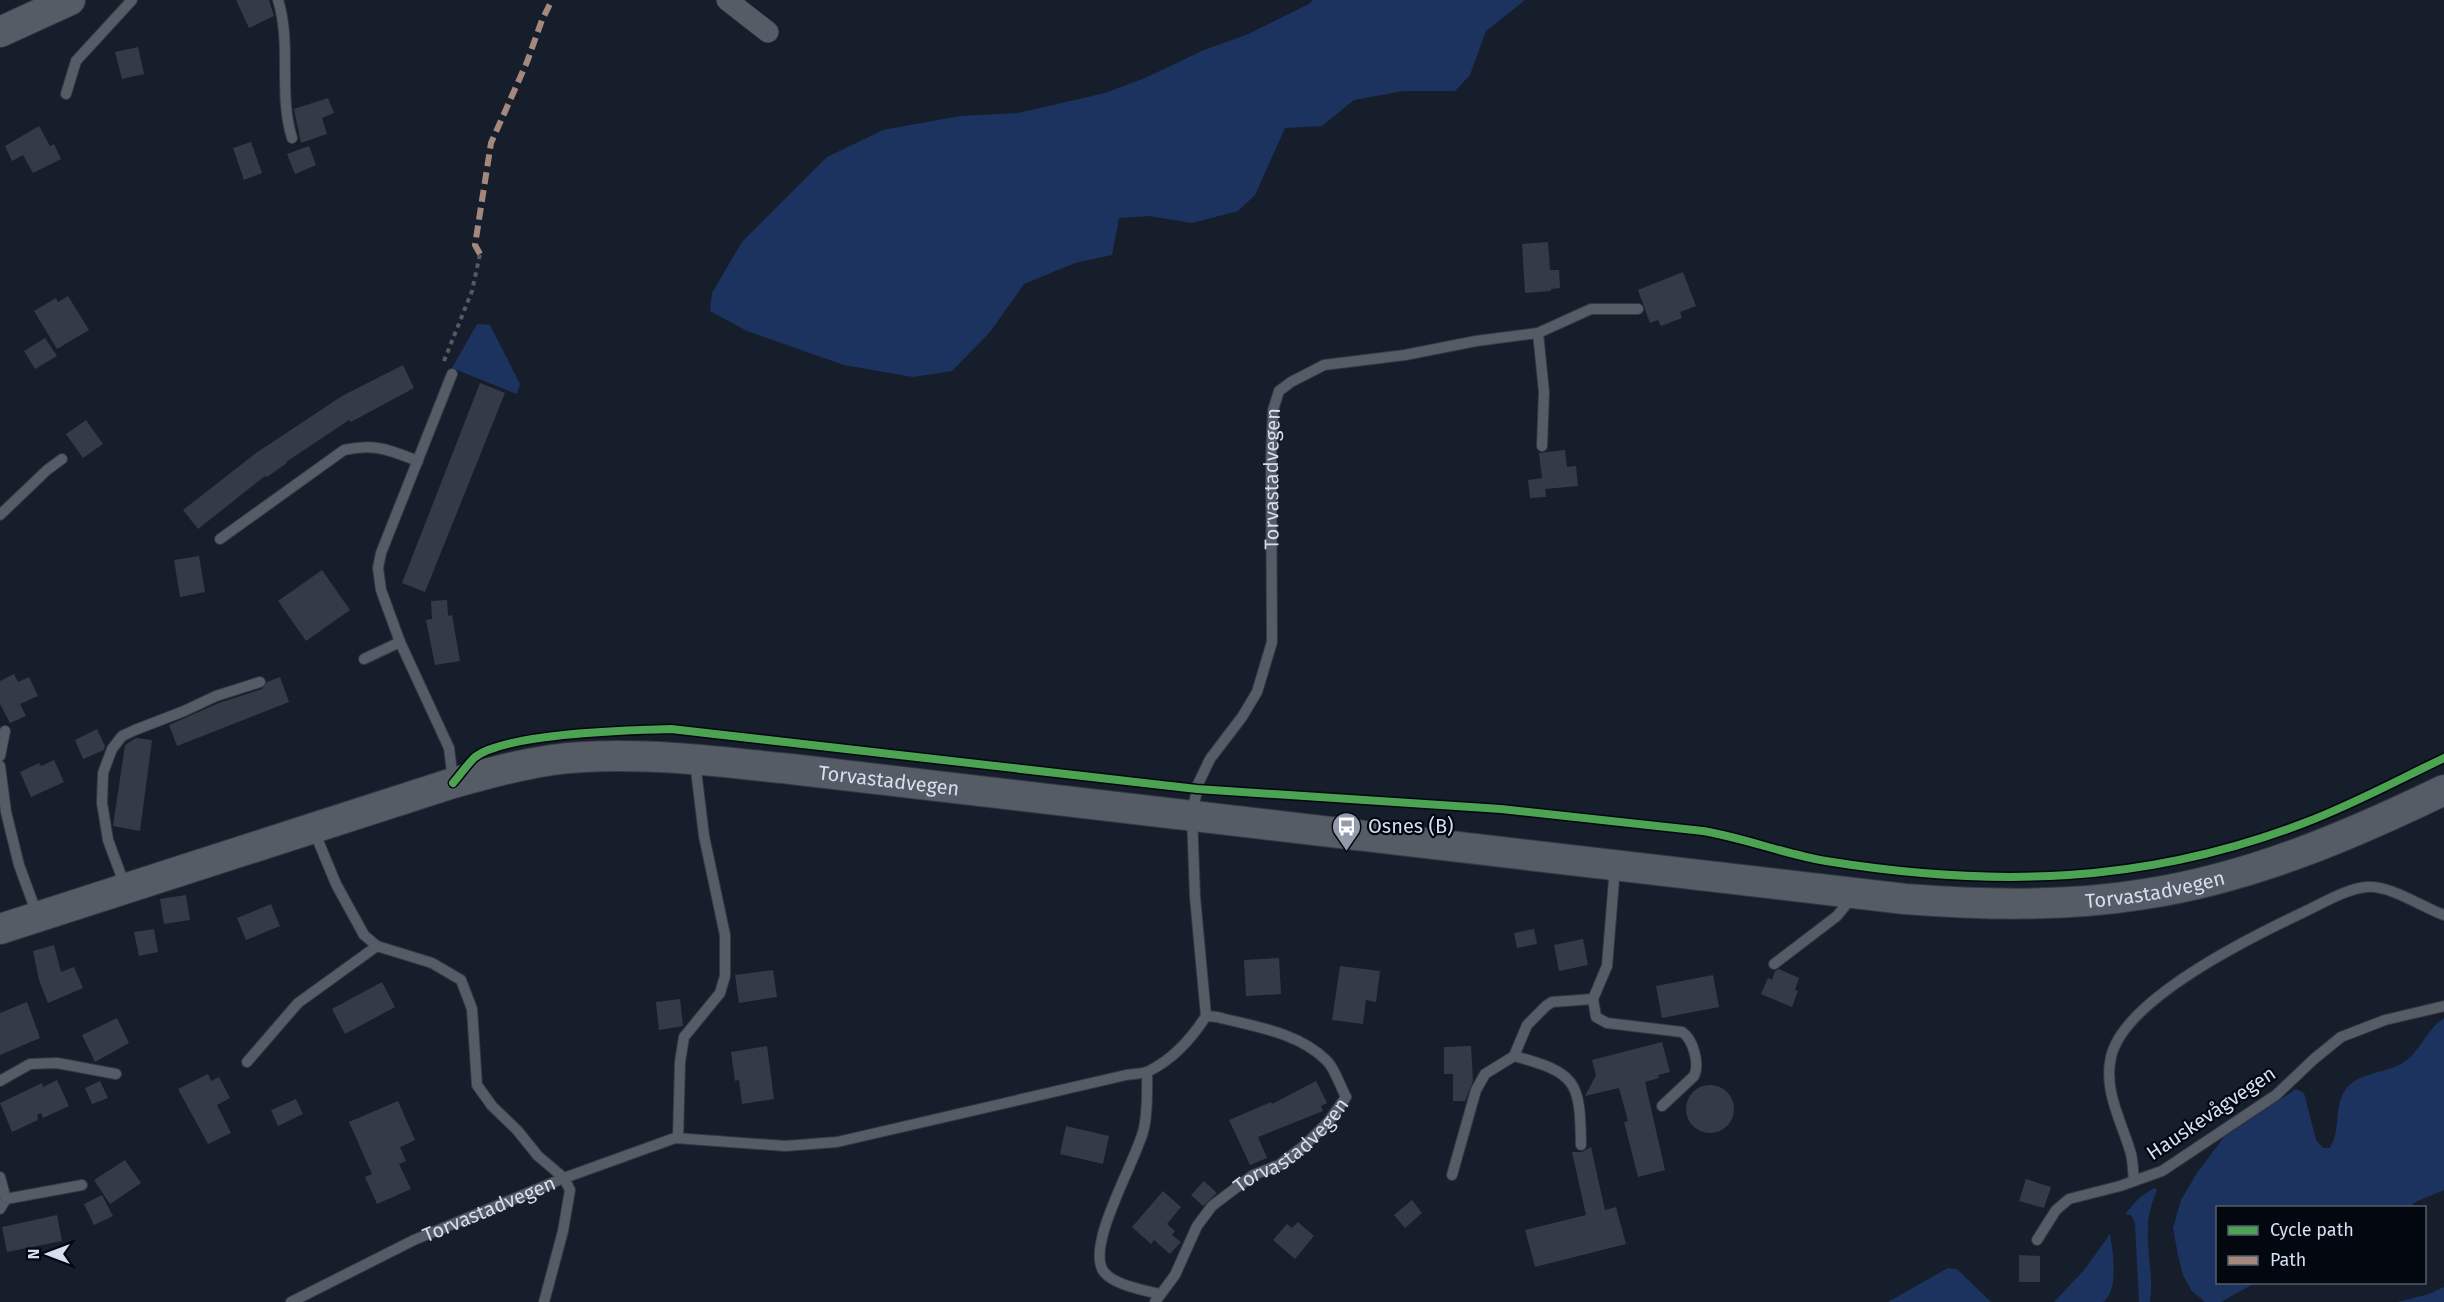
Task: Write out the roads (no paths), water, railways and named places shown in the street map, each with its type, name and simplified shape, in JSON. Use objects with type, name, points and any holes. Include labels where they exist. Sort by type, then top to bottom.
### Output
[{"type":"main road","points":[[0,32],[70,0]]},
{"type":"main road","name":"Torvastadvegen","points":[[0,928],[453,783],[502,770],[576,757],[695,759],[1905,899],[1984,904],[2080,902],[2147,894],[2209,880],[2319,847],[2444,790]]},
{"type":"street","points":[[727,0],[768,32]]},
{"type":"lane","points":[[66,94],[76,61],[132,0]]},
{"type":"lane","points":[[278,0],[286,44],[285,98],[292,138]]},
{"type":"lane","name":"Torvastadvegen","points":[[1157,1298],[1175,1275],[1197,1226],[1212,1206],[1253,1175],[1279,1166],[1305,1145],[1329,1120],[1346,1097],[1327,1061],[1312,1049],[1287,1036],[1206,1016],[1195,897],[1192,815],[1198,784],[1210,759],[1242,717],[1257,692],[1272,642],[1271,459],[1274,410],[1279,391],[1290,382],[1324,364],[1405,355],[1476,341],[1538,333],[1591,309],[1638,309]]},
{"type":"lane","points":[[1538,333],[1544,392],[1542,446]]},
{"type":"lane","points":[[452,374],[381,553],[378,568],[381,590],[400,642],[449,748],[453,783]]},
{"type":"lane","points":[[220,539],[344,450],[363,445],[381,447],[418,461]]},
{"type":"lane","points":[[0,515],[47,470],[62,459]]},
{"type":"lane","points":[[364,659],[400,642]]},
{"type":"lane","points":[[126,889],[108,840],[102,803],[103,773],[112,748],[122,736],[135,730],[216,696],[260,682]]},
{"type":"lane","points":[[0,756],[5,731]]},
{"type":"lane","points":[[678,1138],[680,1062],[684,1037],[720,993],[725,976],[725,935],[704,836],[695,759]]},
{"type":"lane","points":[[0,766],[6,812],[19,865],[37,917]]},
{"type":"lane","points":[[247,1062],[298,1003],[377,946],[364,935],[351,914],[313,828]]},
{"type":"lane","points":[[1615,864],[1607,966],[1593,999],[1596,1017],[1607,1023],[1682,1032],[1690,1039],[1697,1071],[1662,1106]]},
{"type":"lane","points":[[2134,1181],[2132,1155],[2117,1114],[2109,1083],[2109,1066],[2119,1036],[2154,1000],[2178,981],[2258,933],[2340,895],[2361,888],[2380,888],[2444,915]]},
{"type":"lane","points":[[1774,964],[1837,916],[1845,906],[1849,892]]},
{"type":"lane","name":"Torvastadvegen","points":[[291,1302],[414,1240],[564,1178],[538,1156],[517,1130],[492,1106],[477,1085],[472,1009],[461,981],[432,963],[377,946]]},
{"type":"lane","points":[[1452,1175],[1476,1089],[1485,1074],[1514,1056],[1527,1025],[1546,1006],[1552,1002],[1593,999]]},
{"type":"lane","name":"Hauskevågvegen","points":[[2037,1240],[2055,1210],[2069,1199],[2134,1181],[2171,1166],[2277,1095],[2314,1059],[2341,1037],[2385,1020],[2444,1006]]},
{"type":"lane","points":[[544,1302],[563,1231],[570,1190],[564,1178],[678,1138],[785,1146],[837,1142],[1147,1072],[1172,1056],[1188,1040],[1206,1016]]},
{"type":"lane","points":[[1514,1056],[1557,1071],[1572,1082],[1579,1094],[1581,1144]]},
{"type":"lane","points":[[0,1081],[30,1064],[57,1062],[116,1074]]},
{"type":"lane","points":[[1147,1072],[1144,1128],[1135,1155],[1119,1187],[1103,1236],[1099,1260],[1104,1273],[1124,1285],[1157,1298]]},
{"type":"lane","points":[[0,1177],[3,1204],[82,1185]]},
{"type":"place","name":"Osnes (B)","points":[[1347,852]]}]
